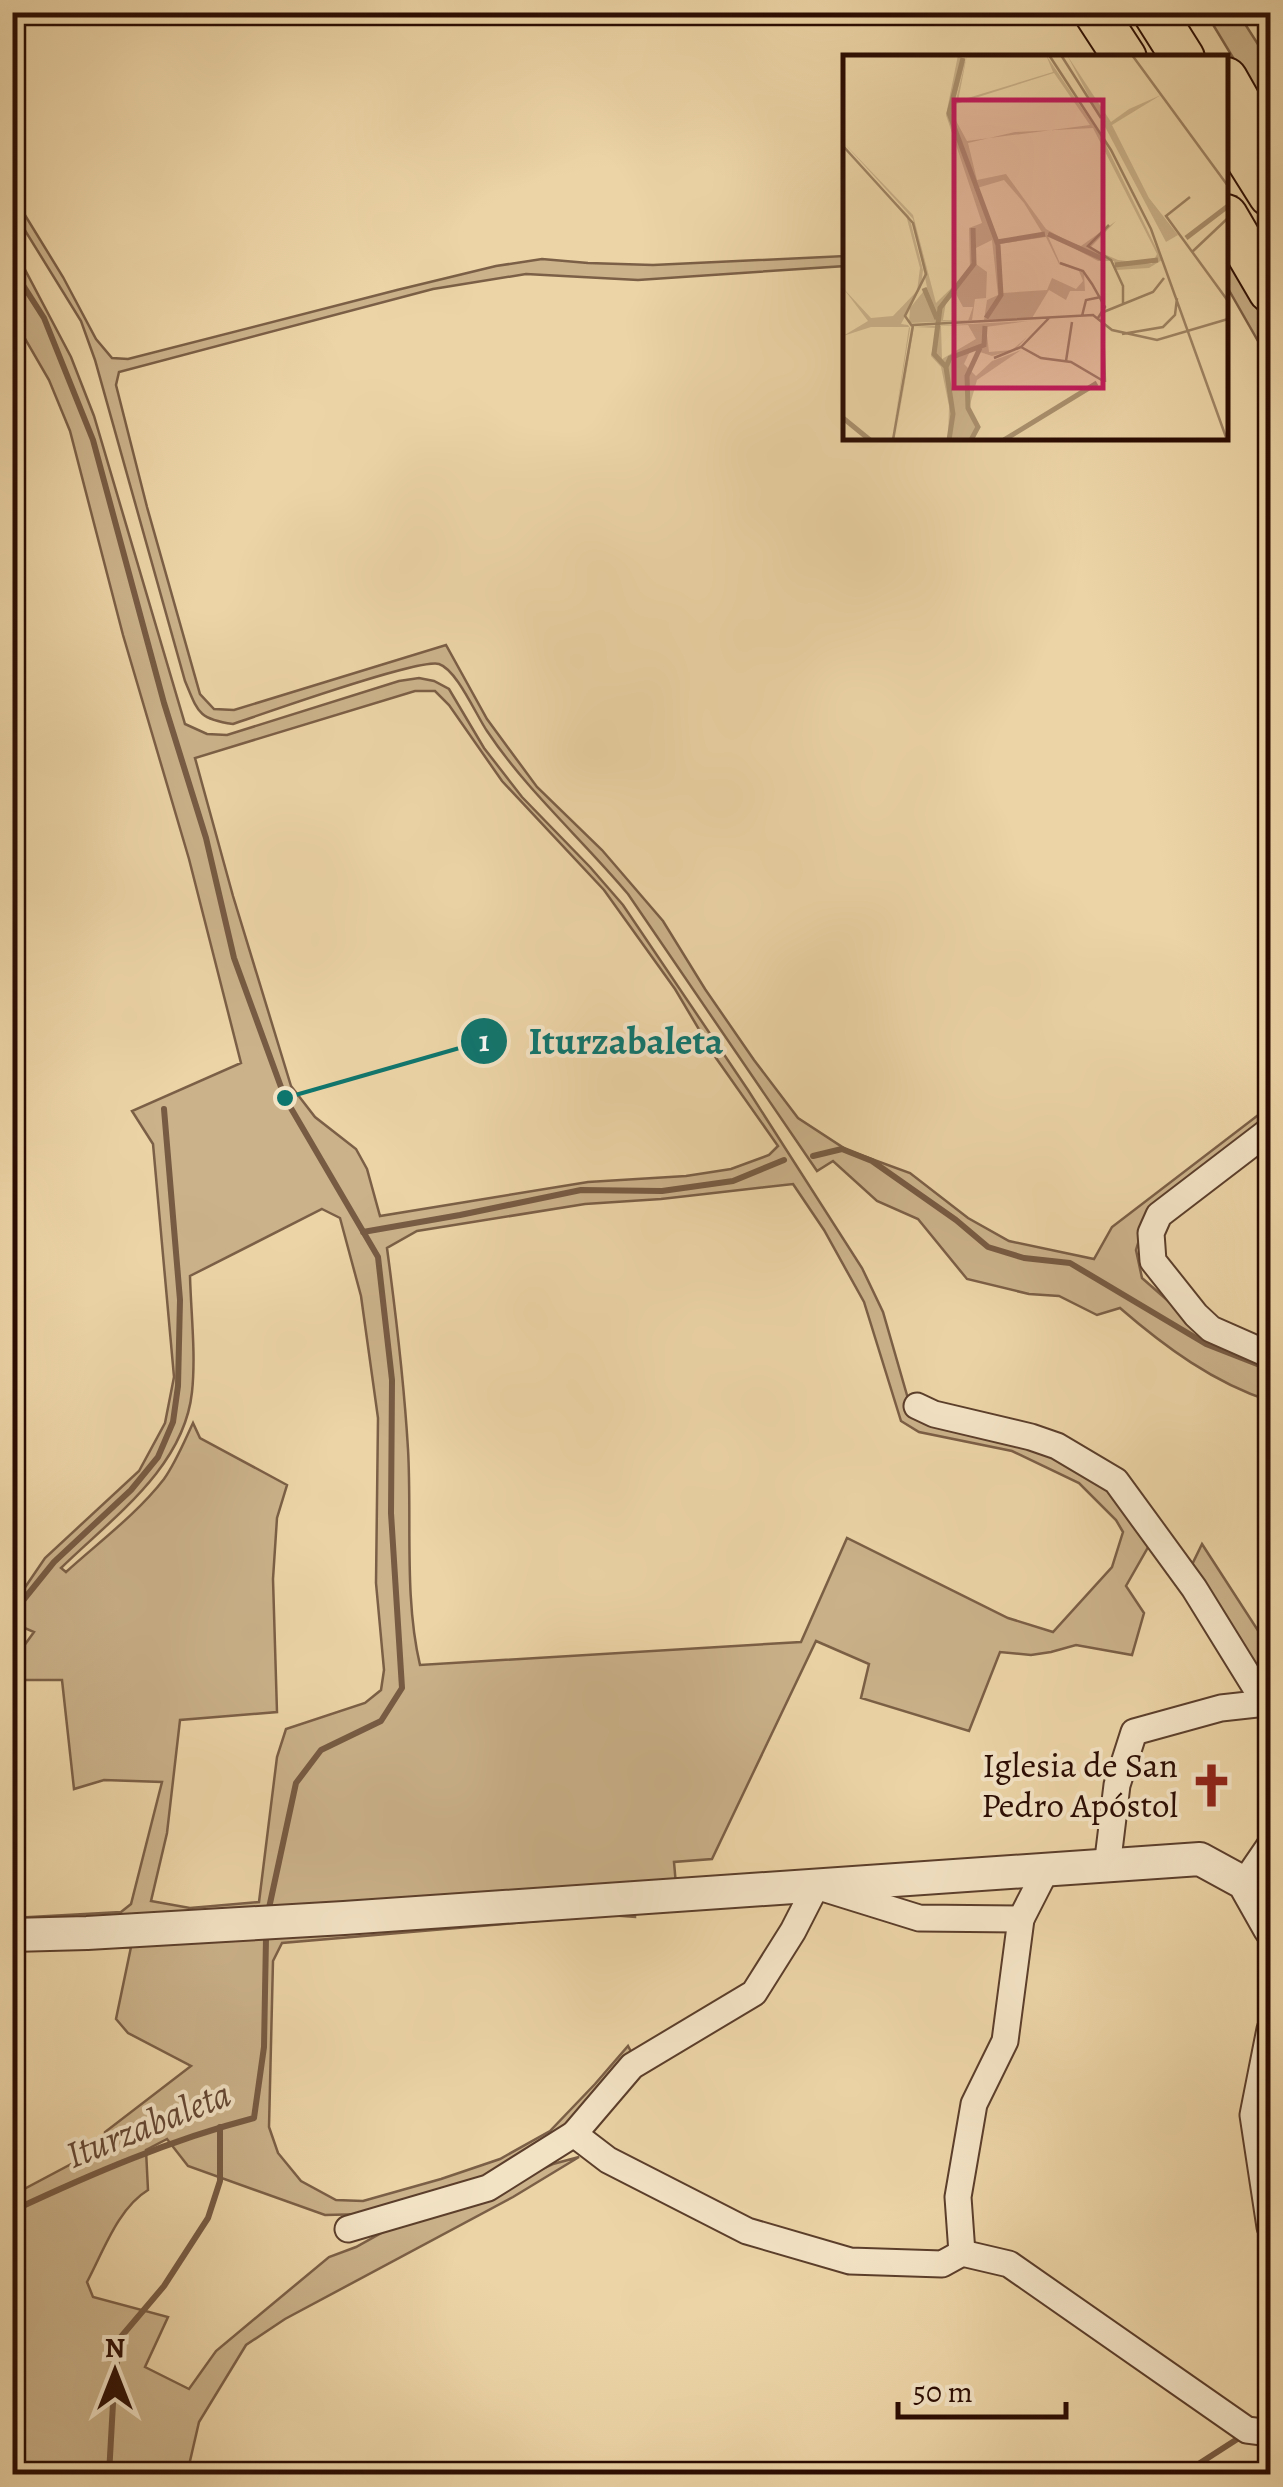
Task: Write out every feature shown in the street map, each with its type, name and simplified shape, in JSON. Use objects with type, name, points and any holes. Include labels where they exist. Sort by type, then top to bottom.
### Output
[{"type":"highway","points":[[1096,12],[1122,55]]},
{"type":"highway","points":[[1154,12],[1181,55]]},
{"type":"highway","points":[[1186,12],[1211,55]]},
{"type":"highway","points":[[1228,82],[1270,156]]},
{"type":"highway","points":[[1228,127],[1270,195]]},
{"type":"highway","points":[[1228,219],[1270,292]]},
{"type":"street","points":[[1270,1130],[1159,1215],[1151,1233],[1153,1260],[1196,1314],[1211,1328],[1270,1355]]},
{"type":"street","points":[[918,1406],[934,1414],[1057,1446],[1116,1481],[1194,1588],[1268,1707]]},
{"type":"street","points":[[1107,1867],[1116,1785],[1134,1732],[1221,1708],[1268,1707]]},
{"type":"street","points":[[1244,1883],[1270,1844]]},
{"type":"street","points":[[12,1934],[194,1928],[1200,1860],[1244,1883],[1270,1929]]},
{"type":"street","points":[[962,2253],[958,2198],[974,2104],[1006,2041],[1021,1918],[1045,1872]]},
{"type":"street","points":[[816,1886],[918,1918],[1021,1918]]},
{"type":"street","points":[[348,2229],[488,2188],[574,2134],[632,2066],[754,1993],[816,1886]]},
{"type":"street","points":[[1270,2029],[1253,2115],[1270,2227]]},
{"type":"street","points":[[574,2134],[608,2160],[747,2231],[850,2261],[942,2264],[962,2253],[1009,2264],[1247,2430],[1270,2432]]},
{"type":"shaded area","points":[[1206,13],[1238,13],[1270,63],[1270,119]]},
{"type":"shaded area","points":[[12,194],[96,339],[112,358],[128,359],[496,266],[542,259],[653,265],[843,256],[843,266],[638,280],[526,274],[433,289],[119,372],[116,385],[200,694],[214,709],[234,710],[446,645],[487,719],[537,787],[602,850],[663,921],[705,989],[798,1118],[847,1150],[910,1173],[968,1218],[1009,1241],[1094,1259],[1112,1227],[1270,1106],[1270,1126],[1143,1227],[1136,1250],[1142,1278],[1208,1336],[1270,1360],[1270,1401],[1191,1362],[1120,1308],[1097,1315],[1059,1296],[1029,1294],[967,1279],[918,1219],[877,1201],[833,1161],[817,1171],[628,894],[519,774],[446,668],[426,664],[403,669],[233,724],[213,720],[201,712],[185,681],[81,321],[13,211]]},
{"type":"shaded area","points":[[12,245],[71,357],[94,416],[185,724],[207,734],[227,735],[399,681],[419,678],[449,689],[484,748],[522,797],[623,905],[748,1090],[862,1268],[883,1312],[911,1409],[1032,1441],[1119,1492],[1151,1542],[1126,1586],[1144,1613],[1132,1655],[1076,1645],[1031,1655],[1000,1652],[969,1731],[861,1698],[869,1664],[816,1641],[712,1859],[674,1862],[676,1885],[13,1926],[13,1918],[121,1912],[131,1904],[162,1782],[104,1780],[74,1789],[62,1680],[13,1680],[13,1661],[34,1632],[18,1625],[13,1632],[13,1605],[45,1558],[139,1471],[165,1423],[174,1377],[153,1144],[132,1111],[241,1063],[189,859],[123,635],[70,431],[49,380],[13,318]],"holes":[[[415,691],[435,691],[449,705],[502,781],[604,890],[675,989],[716,1058],[778,1146],[769,1155],[731,1169],[588,1182],[380,1216],[367,1169],[356,1149],[315,1117],[291,1086],[195,758]],[[793,1184],[864,1302],[901,1421],[919,1432],[1012,1451],[1079,1483],[1116,1520],[1123,1532],[1112,1567],[1053,1632],[1008,1618],[847,1538],[801,1642],[420,1665],[410,1585],[406,1424],[387,1248],[417,1231],[585,1204]],[[322,1209],[340,1218],[361,1296],[378,1418],[376,1583],[384,1670],[381,1690],[365,1703],[286,1729],[277,1757],[259,1902],[190,1908],[151,1901],[167,1833],[180,1720],[277,1712],[273,1579],[277,1518],[287,1485],[200,1438],[193,1423],[172,1466],[153,1492],[66,1572],[61,1568],[143,1490],[175,1445],[192,1392],[190,1276]]]},
{"type":"shaded area","points":[[1228,252],[1270,326],[1270,362],[1228,288]]},
{"type":"shaded area","points":[[1202,1544],[1270,1649],[1270,1696],[1187,1575]]},
{"type":"shaded area","points":[[635,1908],[635,1917],[608,1915],[282,1943],[273,1961],[269,2127],[278,2153],[301,2181],[336,2200],[363,2201],[500,2159],[550,2131],[628,2046],[634,2057],[566,2130],[484,2179],[368,2214],[325,2215],[188,2166],[167,2139],[146,2150],[148,2190],[120,2219],[87,2282],[93,2297],[168,2317],[145,2367],[189,2389],[216,2351],[329,2257],[385,2231],[579,2157],[513,2197],[285,2319],[246,2345],[199,2422],[187,2474],[13,2474],[13,2195],[105,2146],[105,2132],[191,2066],[128,2033],[116,2019],[131,1947],[13,1951]]},
{"type":"waterway","name":"Iturzabaleta","points":[[12,268],[44,318],[93,440],[164,703],[206,838],[234,958],[285,1098],[378,1257],[392,1380],[391,1513],[402,1688],[381,1721],[321,1750],[296,1783],[269,1908]]},
{"type":"waterway","points":[[12,1614],[54,1562],[131,1490],[158,1457],[173,1422],[180,1300],[164,1109]]},
{"type":"waterway","points":[[813,1156],[842,1149],[872,1161],[988,1247],[1024,1258],[1070,1263],[1206,1344],[1270,1369]]},
{"type":"waterway","points":[[363,1232],[581,1190],[662,1191],[733,1181],[784,1160]]},
{"type":"waterway","name":"Iturzabaleta","points":[[12,2211],[131,2159],[254,2118],[264,2047],[266,1938]]},
{"type":"waterway","points":[[109,2474],[120,2338],[164,2286],[208,2218],[220,2181],[220,2127]]},
{"type":"waterway","points":[[1183,2474],[1242,2436]]},
{"type":"place","name":"Iturzabaleta","points":[[285,1098]]},
{"type":"place","name":"Iglesia de San Pedro Apóstol","points":[[1211,1785]]}]
